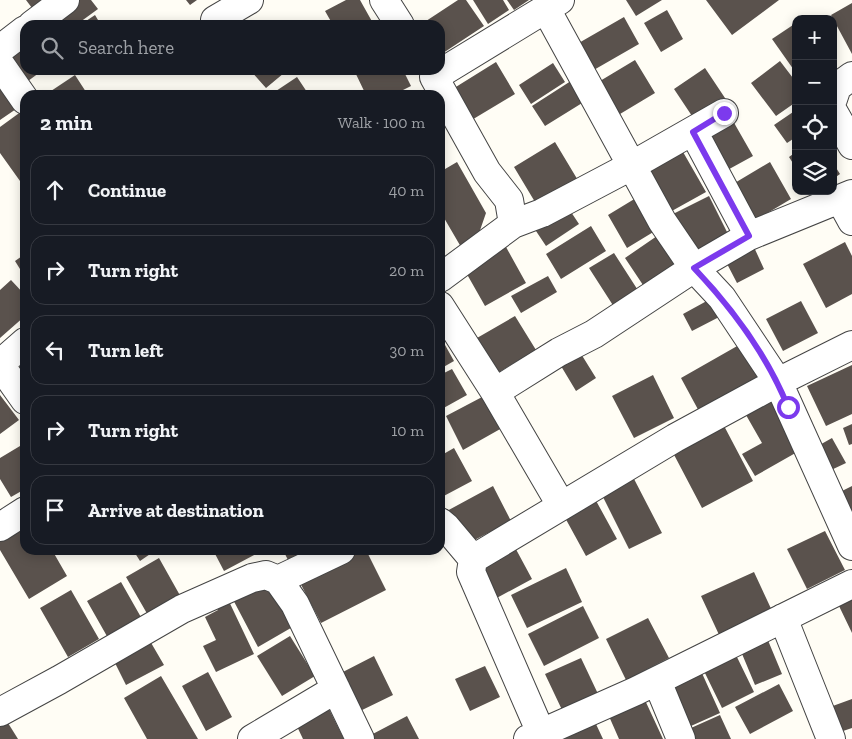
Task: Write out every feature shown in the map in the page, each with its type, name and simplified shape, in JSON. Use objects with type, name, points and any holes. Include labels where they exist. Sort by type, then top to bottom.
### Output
[{"type":"street","points":[[39,20],[65,0]]},
{"type":"street","points":[[215,20],[249,0]]},
{"type":"street","points":[[384,0],[397,20]]},
{"type":"street","points":[[434,83],[553,4],[631,166],[662,221],[694,268],[722,298],[778,382],[852,546]]},
{"type":"street","points":[[0,49],[20,34]]},
{"type":"street","points":[[0,64],[20,93]]},
{"type":"street","points":[[837,86],[852,76]]},
{"type":"street","points":[[445,101],[487,172],[509,200],[513,224]]},
{"type":"street","points":[[445,274],[513,224],[542,213],[693,132],[724,113]]},
{"type":"street","points":[[837,119],[852,145]]},
{"type":"street","points":[[693,132],[749,236]]},
{"type":"street","points":[[494,392],[559,352],[594,334],[694,268],[749,236],[848,205]]},
{"type":"street","points":[[445,314],[561,505]]},
{"type":"street","points":[[473,559],[675,438],[778,382],[852,345]]},
{"type":"street","points":[[20,346],[0,364],[20,393]]},
{"type":"street","points":[[0,527],[20,514]]},
{"type":"street","points":[[445,525],[473,559],[471,572],[534,736],[657,681],[852,584]]},
{"type":"street","points":[[278,580],[330,555]]},
{"type":"street","points":[[0,712],[182,609],[252,578],[266,575],[278,580],[295,604],[360,739]]},
{"type":"street","points":[[783,618],[831,739]]},
{"type":"street","points":[[657,681],[681,739]]},
{"type":"street","points":[[252,739],[336,689]]},
{"type":"building","points":[[26,0],[42,0],[32,8]]},
{"type":"building","points":[[69,0],[91,0],[98,9],[83,20],[59,20],[53,12]]},
{"type":"building","points":[[186,0],[197,0],[190,5]]},
{"type":"building","points":[[346,0],[360,0],[371,20],[330,20],[325,11]]},
{"type":"building","points":[[458,0],[466,0],[484,26],[445,52],[445,20],[428,20]]},
{"type":"building","points":[[473,0],[503,0],[509,10],[488,24]]},
{"type":"building","points":[[507,0],[529,0],[514,10]]},
{"type":"building","points":[[626,0],[662,0],[636,16]]},
{"type":"building","points":[[706,0],[779,0],[732,35]]},
{"type":"building","points":[[852,3],[852,54],[837,26],[837,15],[831,15]]},
{"type":"building","points":[[667,10],[683,39],[661,52],[644,23]]},
{"type":"building","points":[[95,15],[98,20],[88,20]]},
{"type":"building","points":[[624,17],[639,44],[592,71],[577,44]]},
{"type":"building","points":[[792,26],[792,67],[772,39]]},
{"type":"building","points":[[20,44],[20,69],[8,52]]},
{"type":"building","points":[[635,60],[655,93],[615,117],[595,84]]},
{"type":"building","points":[[780,61],[792,77],[792,105],[776,116],[751,83]]},
{"type":"building","points":[[496,62],[515,94],[470,121],[451,90]]},
{"type":"building","points":[[553,63],[565,82],[531,104],[519,85]]},
{"type":"building","points":[[705,68],[727,101],[696,122],[674,89]]},
{"type":"building","points":[[24,75],[36,75],[28,81]]},
{"type":"building","points":[[75,75],[85,90],[52,90]]},
{"type":"building","points":[[254,75],[282,75],[266,88]]},
{"type":"building","points":[[356,75],[406,75],[411,86],[403,90],[364,90]]},
{"type":"building","points":[[297,77],[306,90],[278,90]]},
{"type":"building","points":[[574,79],[587,100],[545,126],[532,106]]},
{"type":"building","points":[[0,81],[19,107],[0,120]]},
{"type":"building","points":[[20,112],[20,181],[0,153],[0,127]]},
{"type":"building","points":[[792,113],[792,140],[787,143],[774,125]]},
{"type":"building","points":[[733,121],[753,156],[722,173],[702,139]]},
{"type":"building","points":[[555,142],[579,182],[538,207],[514,167]]},
{"type":"building","points":[[679,145],[706,192],[670,212],[644,164]]},
{"type":"building","points":[[457,162],[486,213],[478,236],[461,247],[445,220],[445,169]]},
{"type":"building","points":[[770,162],[791,199],[754,221],[733,184]]},
{"type":"building","points":[[709,196],[730,238],[693,257],[671,215]]},
{"type":"building","points":[[636,198],[655,231],[627,248],[608,215]]},
{"type":"building","points":[[569,209],[579,224],[546,246],[536,231]]},
{"type":"building","points":[[591,226],[606,251],[561,279],[546,254]]},
{"type":"building","points":[[657,236],[679,269],[647,291],[625,258]]},
{"type":"building","points":[[845,242],[852,256],[852,294],[826,308],[803,264]]},
{"type":"building","points":[[753,245],[764,269],[737,283],[724,258]]},
{"type":"building","points":[[506,247],[526,283],[485,306],[464,269]]},
{"type":"building","points":[[614,253],[641,295],[616,310],[589,268]]},
{"type":"building","points":[[20,258],[20,269],[15,261]]},
{"type":"building","points":[[548,276],[557,292],[521,313],[511,296]]},
{"type":"building","points":[[11,280],[20,290],[20,320],[0,338],[0,290]]},
{"type":"building","points":[[714,297],[723,315],[692,331],[683,314]]},
{"type":"building","points":[[801,301],[818,333],[783,351],[766,319]]},
{"type":"building","points":[[515,316],[536,350],[491,377],[470,342]]},
{"type":"building","points":[[746,341],[766,378],[701,415],[681,378]]},
{"type":"building","points":[[445,345],[454,361],[445,366]]},
{"type":"building","points":[[578,349],[596,378],[576,391],[558,361]]},
{"type":"building","points":[[852,365],[852,414],[826,426],[807,386]]},
{"type":"building","points":[[452,369],[467,395],[445,407],[445,372]]},
{"type":"building","points":[[653,375],[674,418],[634,438],[612,396]]},
{"type":"building","points":[[0,395],[19,420],[0,434]]},
{"type":"building","points":[[484,396],[502,428],[463,450],[446,416]]},
{"type":"building","points":[[771,401],[799,451],[755,476],[742,454],[762,443],[746,415]]},
{"type":"building","points":[[722,422],[753,481],[702,508],[671,449]]},
{"type":"building","points":[[852,424],[852,444],[849,445],[843,428]]},
{"type":"building","points":[[832,438],[846,463],[829,471],[816,447]]},
{"type":"building","points":[[20,446],[20,492],[11,497],[0,479],[0,458]]},
{"type":"building","points":[[454,448],[472,481],[445,495],[445,453]]},
{"type":"building","points":[[633,477],[662,533],[629,549],[601,493]]},
{"type":"building","points":[[493,486],[511,521],[463,546],[445,512]]},
{"type":"building","points":[[852,486],[852,521],[834,495]]},
{"type":"building","points":[[594,497],[617,539],[586,556],[563,514]]},
{"type":"building","points":[[20,524],[20,555],[55,555],[67,576],[29,599],[0,550],[0,535]]},
{"type":"building","points":[[825,531],[845,570],[807,589],[787,549]]},
{"type":"building","points":[[511,540],[532,579],[493,600],[480,570]]},
{"type":"building","points":[[136,555],[149,555],[140,561]]},
{"type":"building","points":[[216,555],[254,555],[224,571]]},
{"type":"building","points":[[286,555],[302,555],[289,562]]},
{"type":"building","points":[[335,555],[368,555],[386,590],[321,623],[296,575]]},
{"type":"building","points":[[159,558],[182,599],[149,617],[126,577]]},
{"type":"building","points":[[566,568],[582,602],[527,628],[511,595]]},
{"type":"building","points":[[754,572],[774,615],[721,639],[701,596]]},
{"type":"building","points":[[261,578],[296,625],[258,647],[229,592]]},
{"type":"building","points":[[121,582],[142,619],[108,638],[87,601]]},
{"type":"building","points":[[71,590],[99,639],[68,657],[40,608]]},
{"type":"building","points":[[225,593],[254,654],[216,672],[203,646],[216,640],[205,617],[218,610],[212,599]]},
{"type":"building","points":[[852,599],[852,633],[839,606]]},
{"type":"building","points":[[583,606],[599,638],[544,666],[528,634]]},
{"type":"building","points":[[648,618],[669,658],[626,680],[606,639]]},
{"type":"building","points":[[290,636],[315,676],[282,696],[257,656]]},
{"type":"building","points":[[767,638],[782,674],[755,685],[740,649]]},
{"type":"building","points":[[150,641],[164,665],[126,685],[114,661]]},
{"type":"building","points":[[735,653],[754,692],[722,708],[703,669]]},
{"type":"building","points":[[374,656],[393,695],[358,712],[339,674]]},
{"type":"building","points":[[581,658],[599,696],[563,712],[545,674]]},
{"type":"building","points":[[485,666],[500,697],[470,711],[455,679]]},
{"type":"building","points":[[701,671],[720,713],[682,730],[663,688]]},
{"type":"building","points":[[208,672],[232,717],[206,731],[182,686]]},
{"type":"building","points":[[161,676],[198,739],[147,739],[124,698]]},
{"type":"building","points":[[779,684],[793,711],[750,734],[735,707]]},
{"type":"building","points":[[644,698],[663,739],[619,739],[608,714]]},
{"type":"building","points":[[852,699],[852,728],[840,732],[830,707]]},
{"type":"building","points":[[326,703],[344,739],[303,739],[293,718]]},
{"type":"building","points":[[720,715],[731,739],[685,739],[682,732]]},
{"type":"building","points":[[407,716],[419,739],[368,739],[367,737]]},
{"type":"building","points":[[595,722],[603,739],[554,739]]},
{"type":"building","points":[[8,723],[18,739],[0,739],[0,727]]},
{"type":"route","points":[[724,113],[693,132],[749,236],[694,268],[722,298],[747,333],[778,382],[788,407]]}]
